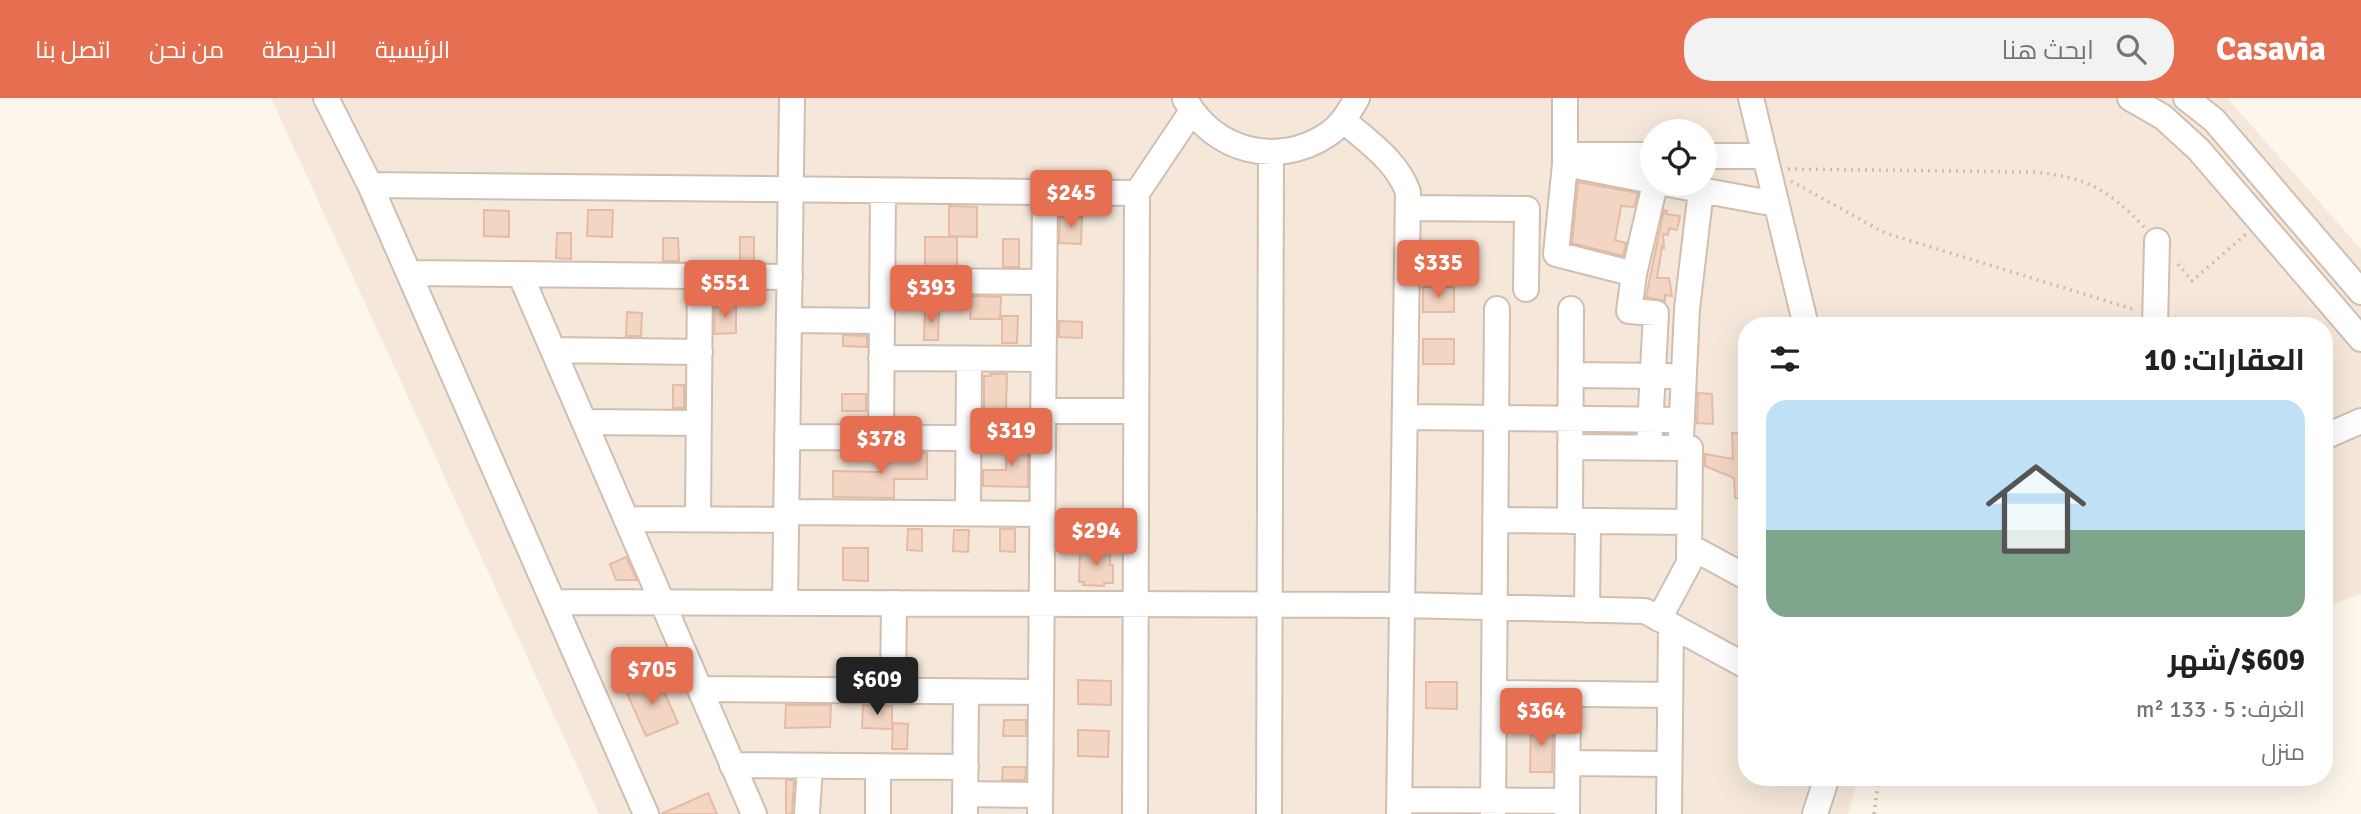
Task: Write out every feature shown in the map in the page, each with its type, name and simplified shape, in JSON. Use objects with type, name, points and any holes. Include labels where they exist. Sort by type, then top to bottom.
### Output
[{"type":"street","points":[[326,98],[370,185],[646,814]]},
{"type":"street","points":[[785,603],[792,98]]},
{"type":"street","points":[[1135,814],[1137,194],[1188,105],[1213,134],[1240,149],[1271,154],[1301,149],[1328,135],[1343,120],[1357,98]]},
{"type":"street","points":[[1565,98],[1565,159],[1556,254],[1634,274]]},
{"type":"street","points":[[1751,98],[1803,317]]},
{"type":"street","points":[[2130,98],[2163,117],[2200,150],[2361,339]]},
{"type":"street","points":[[2186,98],[2214,120],[2361,292]]},
{"type":"street","points":[[1343,120],[1394,165],[1403,177],[1408,192],[1399,807],[1567,808],[1568,694]]},
{"type":"street","points":[[1269,814],[1271,154]]},
{"type":"street","points":[[1565,159],[1640,156]]},
{"type":"street","points":[[1717,157],[1767,162]]},
{"type":"street","points":[[1565,159],[1640,178]]},
{"type":"street","points":[[370,185],[1137,194]]},
{"type":"street","points":[[881,437],[883,191]]},
{"type":"street","points":[[966,692],[965,804],[1040,804],[1045,192]]},
{"type":"street","points":[[1717,193],[1776,204]]},
{"type":"street","points":[[1649,447],[1656,313],[1629,311],[1651,196]]},
{"type":"street","points":[[1680,448],[1687,310],[1701,196]]},
{"type":"street","points":[[1408,208],[1527,209],[1526,289]]},
{"type":"street","points":[[2155,317],[2157,241]]},
{"type":"street","points":[[409,273],[789,277]]},
{"type":"street","points":[[520,274],[754,814]]},
{"type":"street","points":[[698,519],[700,276]]},
{"type":"street","points":[[882,281],[1044,282]]},
{"type":"street","points":[[1493,807],[1497,309]]},
{"type":"street","points":[[1572,309],[1570,447],[1587,610]]},
{"type":"street","points":[[789,320],[882,321]]},
{"type":"street","points":[[552,350],[700,352]]},
{"type":"street","points":[[881,358],[1044,359]]},
{"type":"street","points":[[968,514],[969,359]]},
{"type":"street","points":[[1571,375],[1684,376]]},
{"type":"street","points":[[1043,411],[1136,411]]},
{"type":"street","points":[[1406,417],[1682,419]]},
{"type":"street","points":[[2333,433],[2361,421]]},
{"type":"street","points":[[584,422],[699,423]]},
{"type":"street","points":[[787,436],[968,438]]},
{"type":"street","points":[[1570,447],[1690,448],[1689,563],[1665,622],[1670,695],[1669,814]]},
{"type":"street","points":[[626,519],[1042,514]]},
{"type":"street","points":[[1495,520],[1579,521],[1689,534],[1738,571]]},
{"type":"street","points":[[555,602],[1403,605],[1646,611],[1738,662]]},
{"type":"street","points":[[893,691],[894,603]]},
{"type":"street","points":[[700,689],[1041,692]]},
{"type":"street","points":[[1493,693],[1670,695]]},
{"type":"street","points":[[1567,763],[1670,764]]},
{"type":"street","points":[[732,765],[966,767]]},
{"type":"street","points":[[807,814],[810,766]]},
{"type":"street","points":[[878,766],[878,814]]},
{"type":"street","points":[[1815,814],[1824,786]]},
{"type":"path","points":[[1767,162],[2060,174],[2105,191],[2123,205],[2192,281],[2261,222]]},
{"type":"path","points":[[1767,162],[1885,233],[2143,317]]},
{"type":"path","points":[[1874,814],[1879,786]]},
{"type":"shaded area","points":[[271,98],[2227,98],[2361,249],[2361,594],[2333,604],[2333,317],[1738,317],[1738,786],[1856,786],[1848,814],[599,814]]},
{"type":"building","points":[[1578,182],[1638,193],[1634,207],[1621,206],[1615,240],[1626,243],[1623,256],[1572,243]]},
{"type":"building","points":[[949,206],[977,207],[977,237],[949,236]]},
{"type":"building","points":[[484,210],[509,211],[509,237],[484,236]]},
{"type":"building","points":[[588,210],[613,210],[612,237],[587,236]]},
{"type":"building","points":[[1664,210],[1667,211],[1666,214],[1680,216],[1677,230],[1669,228],[1668,235],[1663,234],[1664,248],[1662,247],[1657,278],[1669,278],[1672,296],[1665,295],[1665,301],[1646,297]]},
{"type":"building","points":[[1060,217],[1082,217],[1081,244],[1059,243]]},
{"type":"building","points":[[557,233],[571,233],[571,259],[556,258]]},
{"type":"building","points":[[740,237],[754,237],[754,261],[740,261]]},
{"type":"building","points":[[925,237],[957,237],[957,267],[925,266]]},
{"type":"building","points":[[663,238],[678,238],[679,261],[663,261]]},
{"type":"building","points":[[1003,239],[1019,239],[1019,267],[1003,267]]},
{"type":"building","points":[[1423,287],[1454,287],[1454,312],[1423,312]]},
{"type":"building","points":[[971,296],[1001,297],[1000,319],[970,319]]},
{"type":"building","points":[[736,305],[736,333],[714,334],[715,306]]},
{"type":"building","points":[[925,310],[939,310],[938,340],[924,340]]},
{"type":"building","points":[[627,312],[642,313],[641,336],[626,336]]},
{"type":"building","points":[[1002,316],[1018,316],[1017,343],[1002,343]]},
{"type":"building","points":[[1059,321],[1082,322],[1082,338],[1059,337]]},
{"type":"building","points":[[843,335],[867,336],[867,347],[843,346]]},
{"type":"building","points":[[1423,339],[1454,339],[1454,364],[1423,364]]},
{"type":"building","points":[[990,374],[1007,374],[1006,409],[984,409],[984,376],[991,376]]},
{"type":"building","points":[[673,385],[684,385],[684,408],[673,408]]},
{"type":"building","points":[[1698,393],[1712,394],[1713,424],[1697,423]]},
{"type":"building","points":[[842,394],[866,394],[866,411],[842,411]]},
{"type":"building","points":[[1732,433],[1738,433],[1738,498],[1735,498],[1734,478],[1705,466],[1705,454],[1733,459]]},
{"type":"building","points":[[1007,440],[1028,441],[1028,487],[983,486],[983,470],[1006,470]]},
{"type":"building","points":[[881,452],[927,453],[927,479],[894,479],[894,498],[833,497],[833,471],[881,472]]},
{"type":"building","points":[[908,529],[922,529],[922,551],[907,550]]},
{"type":"building","points":[[1000,529],[1015,529],[1015,552],[1000,551]]},
{"type":"building","points":[[954,530],[969,530],[968,552],[953,551]]},
{"type":"building","points":[[843,548],[868,548],[868,581],[843,580]]},
{"type":"building","points":[[1080,550],[1110,551],[1113,583],[1104,583],[1104,586],[1083,585],[1084,582],[1079,582]]},
{"type":"building","points":[[626,557],[637,580],[616,580],[610,564]]},
{"type":"building","points":[[658,678],[678,723],[646,736],[626,691]]},
{"type":"building","points":[[1078,680],[1111,681],[1111,705],[1078,704]]},
{"type":"building","points":[[1426,682],[1457,682],[1457,709],[1426,708]]},
{"type":"building","points":[[786,705],[831,705],[830,727],[785,728]]},
{"type":"building","points":[[863,705],[892,706],[892,729],[862,728]]},
{"type":"building","points":[[1004,720],[1026,720],[1026,736],[1003,736]]},
{"type":"building","points":[[893,723],[908,724],[907,749],[892,749]]},
{"type":"building","points":[[1531,723],[1553,724],[1552,772],[1530,772]]},
{"type":"building","points":[[1078,730],[1109,731],[1108,757],[1078,756]]},
{"type":"building","points":[[1003,767],[1026,767],[1025,780],[1002,780]]},
{"type":"building","points":[[786,780],[794,780],[792,814],[786,814]]},
{"type":"building","points":[[708,793],[717,814],[661,814]]}]
